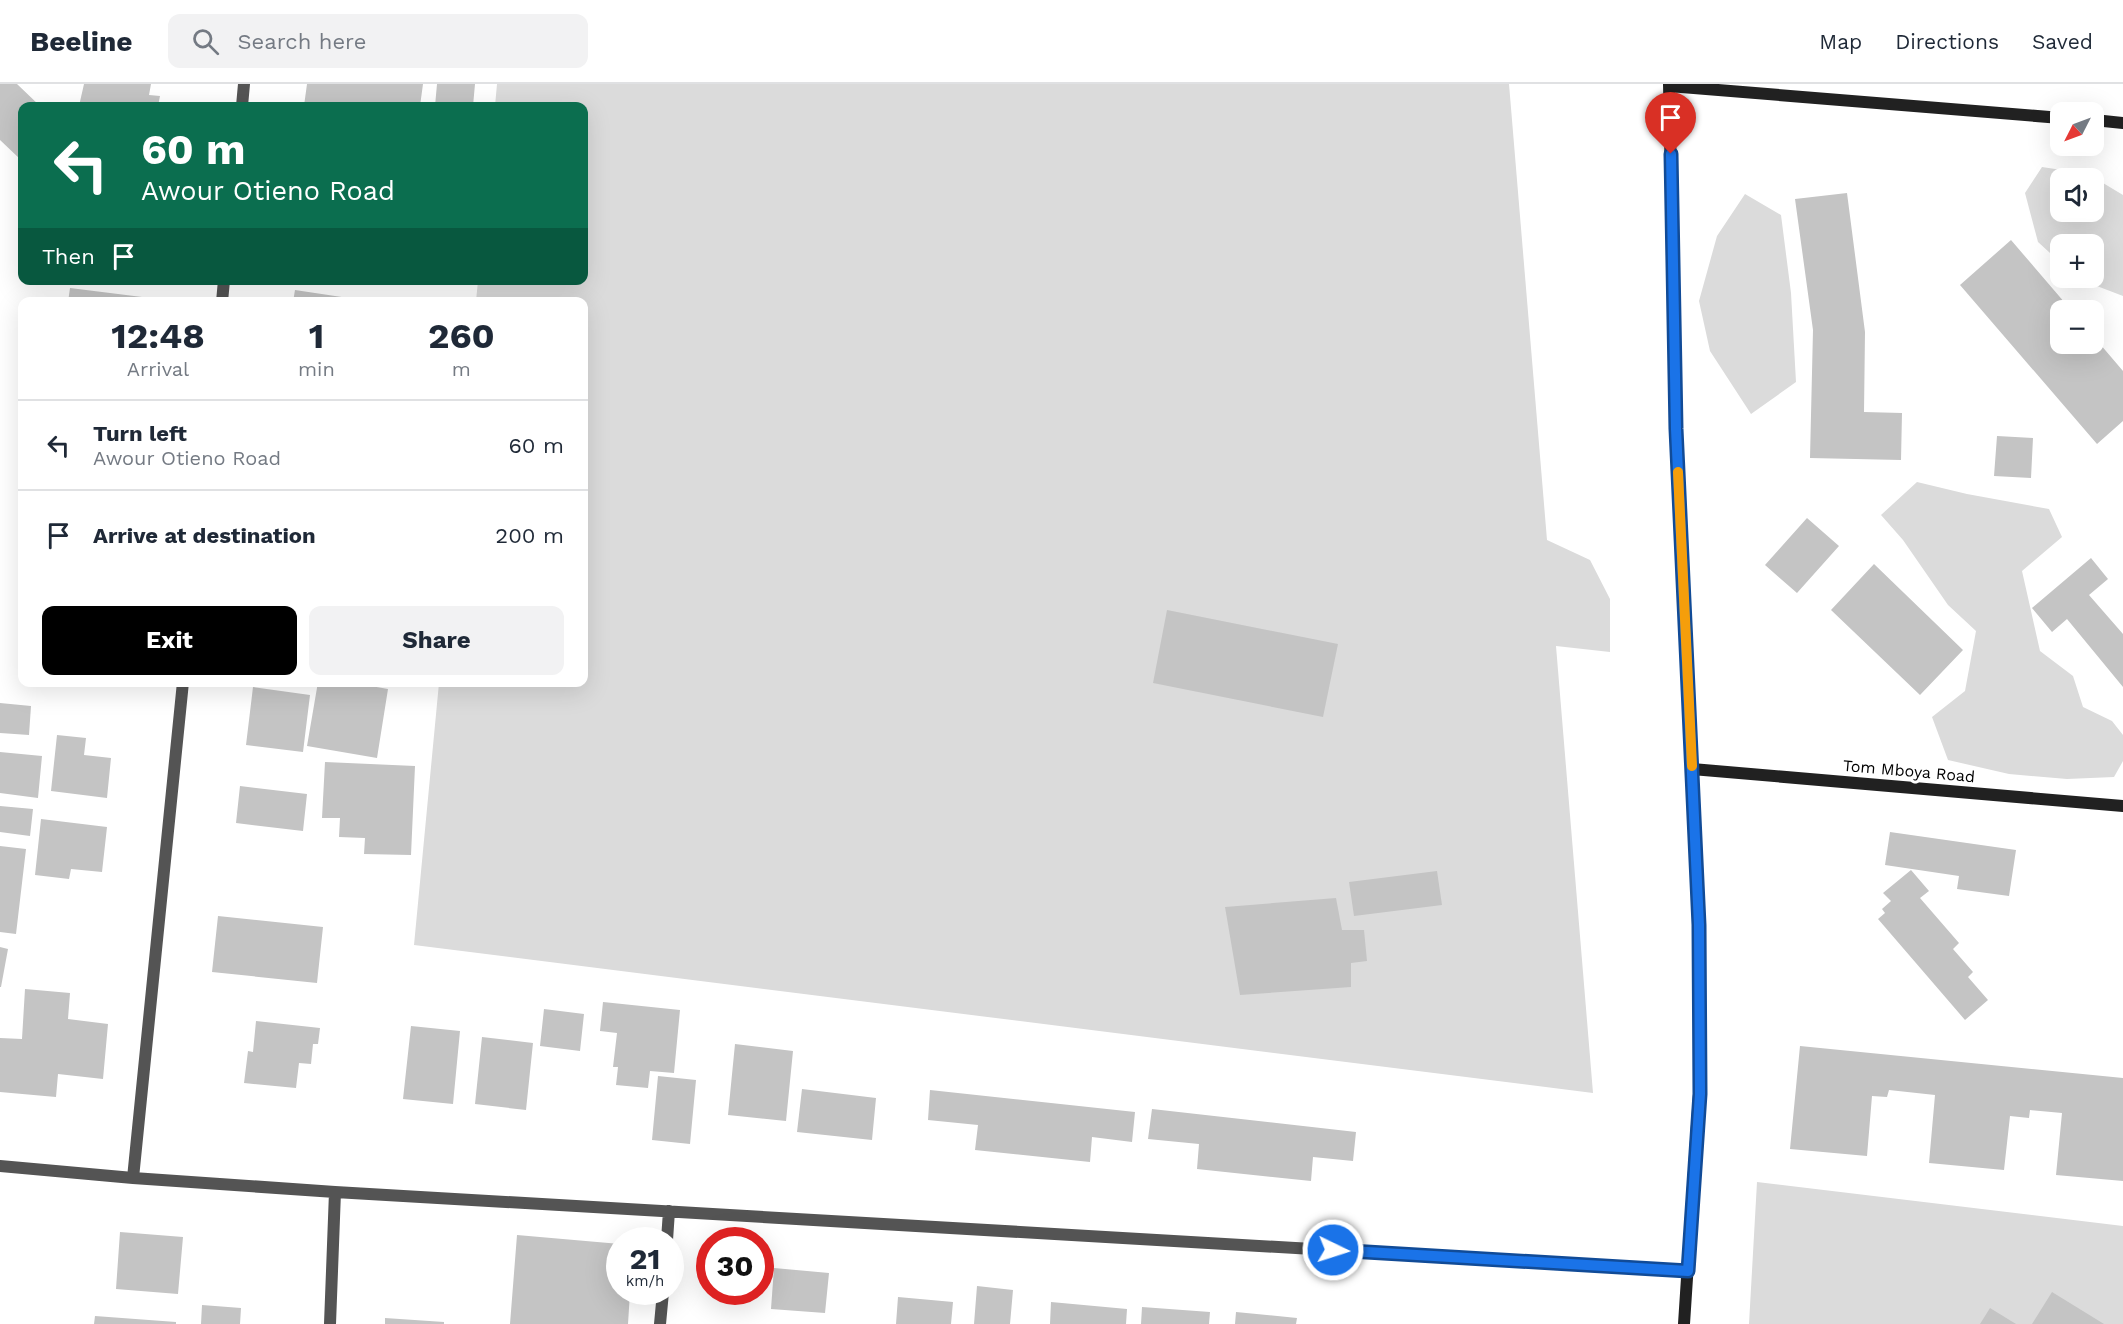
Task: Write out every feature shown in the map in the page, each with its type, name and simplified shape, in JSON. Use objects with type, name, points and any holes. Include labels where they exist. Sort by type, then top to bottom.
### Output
[{"type":"main road","points":[[1684,1324],[1700,1094],[1699,925],[1676,429],[1669,85],[2050,117]]},
{"type":"main road","points":[[2104,121],[2123,123]]},
{"type":"main road","name":"Tom Mboya Road","points":[[1692,769],[2123,806]]},
{"type":"street","points":[[242,102],[244,84]]},
{"type":"street","points":[[133,1178],[182,687]]},
{"type":"street","points":[[0,1166],[335,1192],[1688,1271]]},
{"type":"street","points":[[330,1324],[335,1192]]},
{"type":"street","points":[[668,1227],[669,1210]]},
{"type":"street","points":[[660,1324],[662,1305]]},
{"type":"shaded area","points":[[497,84],[1509,84],[1547,540],[1590,560],[1610,599],[1610,652],[1556,646],[1593,1093],[414,945],[439,687],[588,687],[588,297],[476,297],[478,285],[588,285],[588,102],[495,102]]},
{"type":"shaded area","points":[[2042,167],[2050,168],[2050,222],[2104,222],[2104,184],[2123,195],[2123,296],[2102,288],[2104,288],[2104,234],[2050,234],[2050,253],[2038,242],[2025,193]]},
{"type":"shaded area","points":[[1745,194],[1781,215],[1791,293],[1796,382],[1751,414],[1710,351],[1699,301],[1717,236]]},
{"type":"shaded area","points":[[1917,482],[2049,509],[2062,537],[2022,571],[2040,651],[2073,676],[2083,707],[2112,721],[2123,735],[2123,761],[2114,777],[2067,779],[2009,774],[1948,760],[1932,717],[1965,691],[1976,631],[1948,605],[1903,540],[1881,515]]},
{"type":"shaded area","points":[[1757,1182],[2123,1226],[2123,1324],[1749,1324]]},
{"type":"building","points":[[0,84],[17,84],[36,102],[18,102],[18,157],[0,140]]},
{"type":"building","points":[[84,84],[151,84],[149,95],[160,96],[159,102],[80,102]]},
{"type":"building","points":[[307,84],[423,84],[421,102],[305,102]]},
{"type":"building","points":[[437,84],[475,84],[473,102],[435,102]]},
{"type":"building","points":[[1847,193],[1865,332],[1864,412],[1902,413],[1901,460],[1810,458],[1813,330],[1795,199]]},
{"type":"building","points":[[2011,240],[2062,300],[2050,300],[2050,354],[2104,354],[2104,349],[2123,371],[2123,421],[2097,444],[1960,285]]},
{"type":"building","points":[[70,288],[142,297],[69,297]]},
{"type":"building","points":[[295,290],[342,297],[294,297]]},
{"type":"building","points":[[1997,436],[2033,438],[2031,478],[1994,476]]},
{"type":"building","points":[[1807,518],[1839,546],[1797,593],[1765,565]]},
{"type":"building","points":[[2091,558],[2108,579],[2089,595],[2123,634],[2123,687],[2067,619],[2052,632],[2032,608]]},
{"type":"building","points":[[1874,564],[1963,650],[1920,695],[1831,610]]},
{"type":"building","points":[[1167,610],[1338,644],[1323,717],[1153,683]]},
{"type":"building","points":[[253,687],[310,695],[303,752],[246,745]]},
{"type":"building","points":[[317,687],[388,689],[377,758],[307,746]]},
{"type":"building","points":[[0,703],[31,706],[29,735],[0,733]]},
{"type":"building","points":[[57,735],[86,738],[84,755],[111,758],[107,798],[51,791]]},
{"type":"building","points":[[0,752],[42,756],[38,798],[0,793]]},
{"type":"building","points":[[325,762],[415,766],[411,855],[364,854],[365,838],[339,837],[340,818],[322,818]]},
{"type":"building","points":[[240,786],[307,794],[303,831],[236,823]]},
{"type":"building","points":[[0,806],[33,809],[30,836],[0,832]]},
{"type":"building","points":[[41,819],[107,827],[102,872],[71,869],[69,879],[35,875]]},
{"type":"building","points":[[1890,832],[2016,850],[2009,896],[1957,889],[1959,876],[1885,865]]},
{"type":"building","points":[[0,846],[26,849],[16,934],[0,932]]},
{"type":"building","points":[[1911,870],[1929,891],[1920,898],[1959,943],[1953,949],[1973,972],[1968,977],[1988,1000],[1965,1020],[1878,919],[1885,913],[1882,909],[1891,901],[1883,893]]},
{"type":"building","points":[[1437,871],[1442,905],[1354,916],[1349,882]]},
{"type":"building","points":[[1336,898],[1342,930],[1364,930],[1367,961],[1351,963],[1351,987],[1240,995],[1225,907]]},
{"type":"building","points":[[218,916],[323,927],[317,983],[212,972]]},
{"type":"building","points":[[0,947],[8,949],[1,987],[0,987]]},
{"type":"building","points":[[25,989],[70,993],[68,1019],[108,1024],[103,1079],[58,1074],[56,1097],[0,1092],[0,1038],[22,1039]]},
{"type":"building","points":[[603,1002],[680,1010],[674,1073],[650,1071],[648,1088],[616,1085],[618,1067],[613,1067],[617,1033],[600,1031]]},
{"type":"building","points":[[544,1009],[584,1014],[580,1051],[540,1046]]},
{"type":"building","points":[[256,1021],[320,1028],[318,1044],[313,1044],[311,1064],[299,1063],[296,1088],[244,1083],[248,1051],[253,1052]]},
{"type":"building","points":[[411,1026],[460,1031],[453,1104],[403,1099]]},
{"type":"building","points":[[482,1037],[533,1043],[526,1110],[475,1104]]},
{"type":"building","points":[[735,1044],[793,1051],[786,1121],[728,1115]]},
{"type":"building","points":[[1800,1046],[2123,1078],[2123,1181],[2056,1175],[2062,1113],[2030,1110],[2029,1118],[2010,1116],[2004,1170],[1929,1163],[1935,1095],[1889,1090],[1887,1097],[1872,1096],[1867,1156],[1790,1149]]},
{"type":"building","points":[[658,1076],[696,1080],[690,1144],[652,1140]]},
{"type":"building","points":[[802,1089],[876,1098],[872,1140],[797,1132]]},
{"type":"building","points":[[930,1090],[1135,1112],[1132,1142],[1092,1137],[1090,1162],[975,1150],[978,1125],[928,1120]]},
{"type":"building","points":[[1152,1109],[1356,1132],[1353,1161],[1313,1157],[1311,1181],[1197,1169],[1199,1144],[1148,1139]]},
{"type":"building","points":[[120,1232],[183,1237],[178,1294],[116,1289]]},
{"type":"building","points":[[517,1235],[606,1243],[606,1305],[629,1305],[628,1324],[510,1324]]},
{"type":"building","points":[[774,1268],[829,1273],[825,1313],[771,1309],[771,1305],[774,1305]]},
{"type":"building","points":[[977,1286],[1013,1290],[1010,1324],[974,1324]]},
{"type":"building","points":[[2052,1292],[2104,1324],[2032,1324]]},
{"type":"building","points":[[898,1297],[953,1302],[951,1324],[896,1324]]},
{"type":"building","points":[[1051,1302],[1127,1309],[1126,1324],[1050,1324]]},
{"type":"building","points":[[202,1305],[241,1308],[240,1324],[201,1324]]},
{"type":"building","points":[[1142,1307],[1210,1312],[1209,1324],[1141,1324]]},
{"type":"building","points":[[1990,1308],[2016,1324],[1980,1324]]},
{"type":"building","points":[[1236,1312],[1297,1318],[1296,1324],[1235,1324]]},
{"type":"building","points":[[95,1316],[176,1322],[176,1324],[94,1324]]},
{"type":"building","points":[[385,1318],[444,1322],[444,1324],[385,1324]]},
{"type":"slow traffic","points":[[1678,472],[1692,766]]},
{"type":"route","points":[[1333,1250],[1688,1271],[1700,1094],[1699,925],[1676,429],[1671,154]]}]
